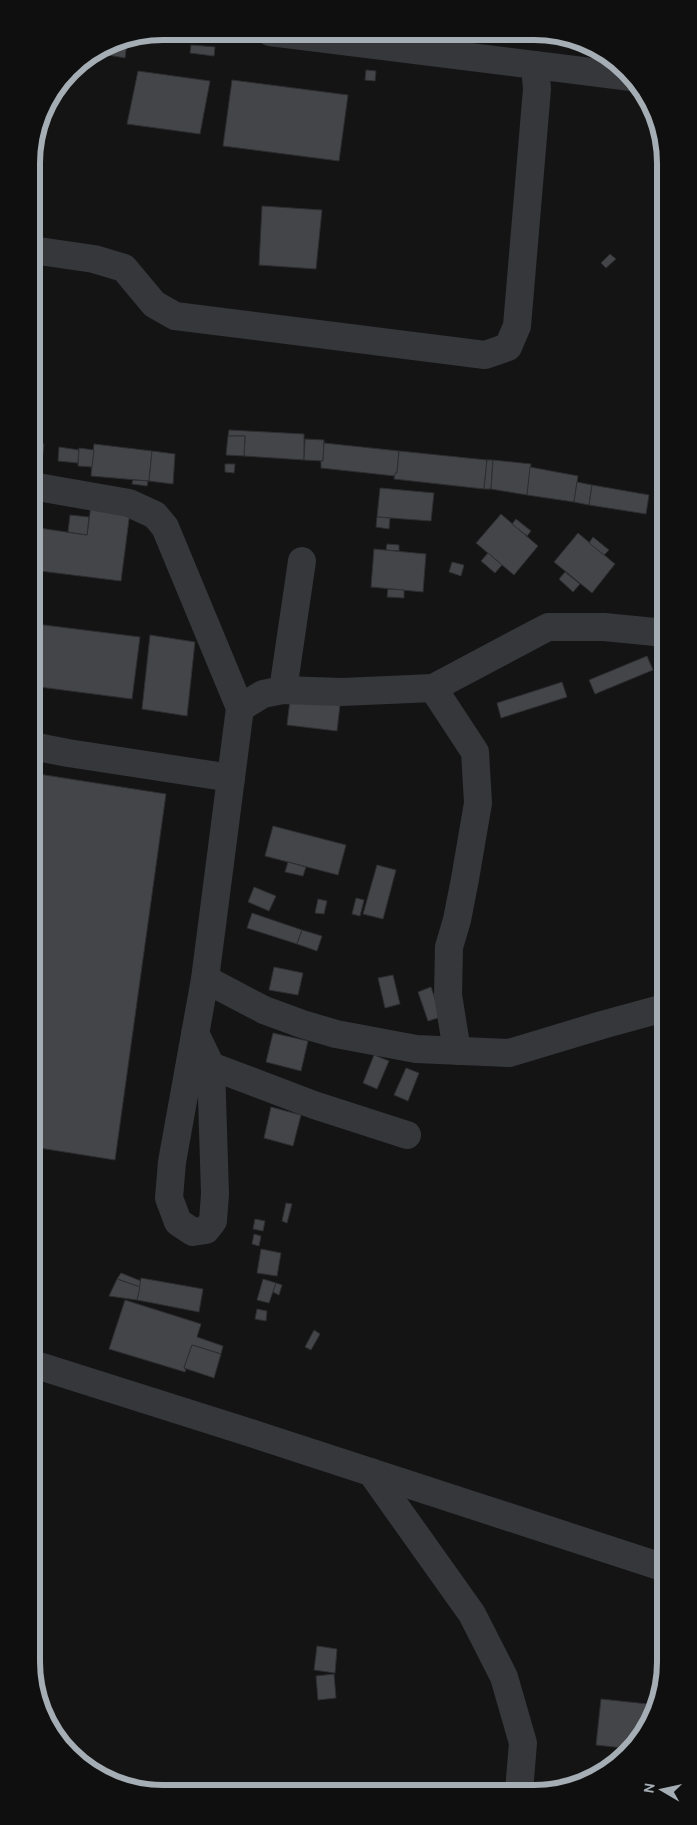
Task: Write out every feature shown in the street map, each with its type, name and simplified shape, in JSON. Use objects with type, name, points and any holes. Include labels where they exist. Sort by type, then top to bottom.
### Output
[{"type":"street","points":[[334,40],[621,76]]},
{"type":"street","points":[[40,251],[94,259],[124,268],[154,304],[174,316],[485,354],[508,348],[518,326],[537,89],[535,65]]},
{"type":"street","points":[[40,487],[128,503],[155,515],[166,526],[240,708],[205,979],[195,1034],[172,1162],[169,1198],[178,1222],[193,1232],[206,1230],[213,1221],[215,1194],[211,1066],[195,1034]]},
{"type":"street","points":[[283,690],[302,561]]},
{"type":"street","points":[[240,708],[263,694],[283,690],[342,692],[433,688],[548,627],[604,627],[657,633]]},
{"type":"street","points":[[433,688],[450,711],[475,752],[478,803],[457,920],[449,947],[448,995],[457,1051]]},
{"type":"street","points":[[40,748],[231,778]]},
{"type":"street","points":[[205,979],[264,1010],[302,1024],[336,1034],[416,1049],[509,1054],[657,1010]]},
{"type":"street","points":[[211,1066],[314,1105],[407,1135]]},
{"type":"street","points":[[40,1366],[657,1565]]},
{"type":"street","points":[[371,1472],[472,1614],[504,1677],[523,1743],[520,1785]]},
{"type":"building","points":[[127,45],[125,58],[106,55]]},
{"type":"building","points":[[191,45],[215,47],[214,56],[190,53]]},
{"type":"building","points":[[366,70],[376,71],[375,81],[365,80]]},
{"type":"building","points":[[138,71],[210,81],[200,134],[127,124]]},
{"type":"building","points":[[232,80],[348,95],[339,161],[223,146]]},
{"type":"building","points":[[262,206],[322,210],[316,269],[259,265]]},
{"type":"building","points":[[610,254],[616,259],[606,268],[601,263]]},
{"type":"building","points":[[229,430],[304,434],[304,460],[244,456],[245,436],[228,436]]},
{"type":"building","points":[[228,436],[245,436],[244,456],[226,455]]},
{"type":"building","points":[[305,439],[324,440],[323,461],[304,460]]},
{"type":"building","points":[[40,443],[44,444],[42,460],[40,460]]},
{"type":"building","points":[[324,443],[399,451],[397,473],[395,476],[321,468]]},
{"type":"building","points":[[94,444],[152,451],[149,481],[91,476]]},
{"type":"building","points":[[59,447],[79,450],[78,463],[58,461]]},
{"type":"building","points":[[79,448],[94,450],[92,467],[78,466]]},
{"type":"building","points":[[152,451],[175,454],[173,484],[149,481]]},
{"type":"building","points":[[399,451],[487,460],[484,489],[394,479],[395,473],[397,473]]},
{"type":"building","points":[[487,460],[493,460],[491,489],[484,489]]},
{"type":"building","points":[[493,460],[531,464],[527,495],[491,489]]},
{"type":"building","points":[[225,464],[235,464],[234,473],[225,472]]},
{"type":"building","points":[[530,467],[578,476],[574,502],[527,495]]},
{"type":"building","points":[[133,480],[148,481],[147,486],[132,484]]},
{"type":"building","points":[[577,482],[592,485],[589,505],[574,502]]},
{"type":"building","points":[[592,485],[649,495],[646,514],[589,505]]},
{"type":"building","points":[[380,488],[434,493],[431,521],[377,517]]},
{"type":"building","points":[[92,498],[131,504],[121,581],[40,571],[40,528],[87,535]]},
{"type":"building","points":[[501,514],[538,546],[514,575],[476,543]]},
{"type":"building","points":[[70,515],[89,517],[87,535],[68,532]]},
{"type":"building","points":[[377,517],[390,518],[389,529],[376,527]]},
{"type":"building","points":[[516,519],[531,531],[527,536],[512,524]]},
{"type":"building","points":[[578,533],[615,564],[592,593],[554,562]]},
{"type":"building","points":[[593,537],[609,550],[604,555],[589,543]]},
{"type":"building","points":[[387,544],[399,545],[399,551],[386,550]]},
{"type":"building","points":[[374,549],[426,554],[423,592],[371,587]]},
{"type":"building","points":[[488,553],[502,565],[495,573],[481,561]]},
{"type":"building","points":[[452,562],[464,565],[461,576],[449,572]]},
{"type":"building","points":[[565,572],[580,584],[573,592],[559,579]]},
{"type":"building","points":[[388,589],[404,590],[404,598],[387,597]]},
{"type":"building","points":[[40,624],[140,637],[132,699],[40,687]]},
{"type":"building","points":[[150,635],[195,642],[187,716],[142,709]]},
{"type":"building","points":[[647,656],[653,670],[595,694],[589,680]]},
{"type":"building","points":[[562,682],[567,697],[501,718],[497,703]]},
{"type":"building","points":[[290,700],[340,705],[337,731],[287,725]]},
{"type":"building","points":[[40,774],[166,794],[115,1160],[40,1148]]},
{"type":"building","points":[[273,826],[346,845],[338,875],[265,856]]},
{"type":"building","points":[[288,862],[306,867],[303,876],[285,872]]},
{"type":"building","points":[[377,865],[396,870],[383,919],[363,914]]},
{"type":"building","points":[[254,887],[276,896],[269,911],[248,902]]},
{"type":"building","points":[[356,898],[364,900],[360,916],[352,914]]},
{"type":"building","points":[[318,899],[327,901],[324,914],[315,913]]},
{"type":"building","points":[[252,913],[302,930],[297,944],[247,928]]},
{"type":"building","points":[[302,930],[322,936],[317,951],[297,944]]},
{"type":"building","points":[[274,967],[303,973],[298,995],[269,990]]},
{"type":"building","points":[[393,975],[400,1004],[385,1008],[378,978]]},
{"type":"building","points":[[431,987],[441,1017],[428,1021],[418,992]]},
{"type":"building","points":[[273,1033],[308,1041],[301,1071],[266,1062]]},
{"type":"building","points":[[374,1055],[389,1061],[377,1089],[363,1083]]},
{"type":"building","points":[[406,1068],[419,1073],[408,1101],[394,1095]]},
{"type":"building","points":[[271,1107],[301,1115],[293,1146],[264,1138]]},
{"type":"building","points":[[286,1203],[292,1204],[287,1223],[282,1221]]},
{"type":"building","points":[[255,1219],[265,1221],[263,1231],[253,1229]]},
{"type":"building","points":[[254,1234],[261,1236],[259,1246],[252,1244]]},
{"type":"building","points":[[261,1249],[281,1253],[277,1276],[257,1273]]},
{"type":"building","points":[[121,1273],[141,1281],[140,1287],[117,1279]]},
{"type":"building","points":[[141,1278],[203,1289],[199,1312],[137,1300]]},
{"type":"building","points":[[117,1279],[140,1287],[137,1300],[109,1296]]},
{"type":"building","points":[[263,1279],[276,1283],[269,1303],[257,1300]]},
{"type":"building","points":[[276,1283],[282,1285],[279,1295],[273,1292]]},
{"type":"building","points":[[125,1300],[201,1324],[197,1337],[223,1346],[221,1354],[192,1345],[184,1368],[186,1369],[185,1372],[109,1349]]},
{"type":"building","points":[[257,1309],[267,1311],[266,1321],[255,1319]]},
{"type":"building","points":[[314,1330],[320,1334],[311,1350],[305,1347]]},
{"type":"building","points":[[192,1345],[221,1354],[214,1378],[184,1368]]},
{"type":"building","points":[[317,1646],[337,1649],[335,1673],[314,1670]]},
{"type":"building","points":[[334,1674],[336,1698],[318,1700],[316,1676]]},
{"type":"building","points":[[601,1699],[648,1704],[648,1710],[636,1730],[622,1748],[596,1745]]}]
